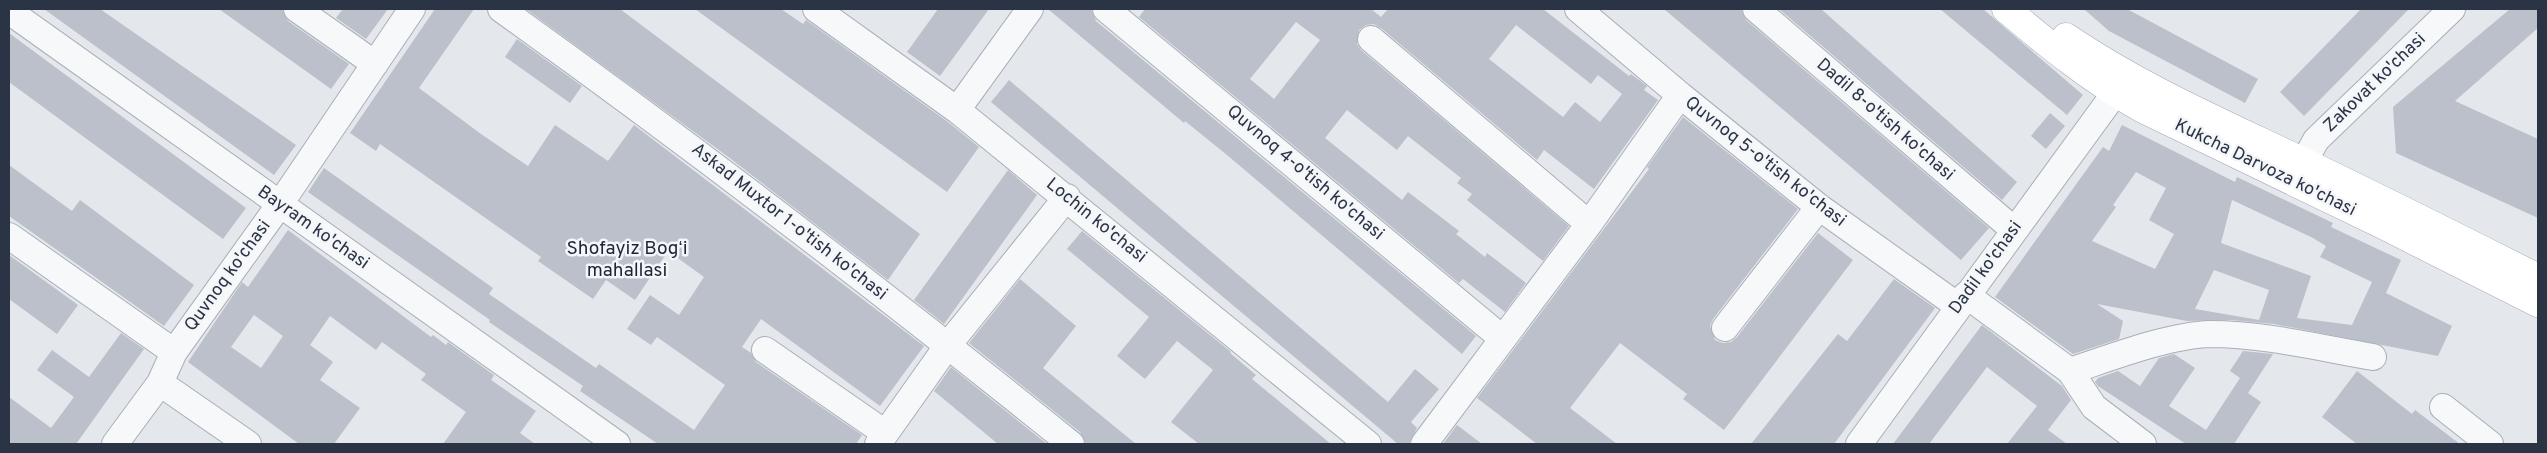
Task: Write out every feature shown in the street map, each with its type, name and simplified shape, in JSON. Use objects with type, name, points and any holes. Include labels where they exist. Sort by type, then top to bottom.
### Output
[{"type":"main road","name":"Kukcha Darvoza ko'chasi","points":[[2006,9],[2056,52],[2121,84]]},
{"type":"main road","name":"Kukcha Darvoza ko'chasi","points":[[2034,9],[2121,84],[2143,109],[2299,172],[2538,278]]},
{"type":"main road","name":"Kukcha Darvoza ko'chasi","points":[[2299,172],[2538,303]]},
{"type":"street","points":[[297,9],[375,64]]},
{"type":"street","name":"Quvnoq ko'chasi","points":[[115,444],[160,383],[174,352],[280,204],[412,9]]},
{"type":"street","name":"Askad Muxtor 1-o'tish ko'chasi","points":[[501,9],[643,110],[948,344],[1071,444]]},
{"type":"street","name":"Lochin ko'chasi","points":[[816,9],[957,110],[1067,197],[1368,444]]},
{"type":"street","points":[[957,110],[1030,9]]},
{"type":"street","name":"Quvnoq 4-o'tish ko'chasi","points":[[1106,9],[1503,339]]},
{"type":"street","name":"Quvnoq 5-o'tish ko'chasi","points":[[1578,9],[1819,208],[2070,371]]},
{"type":"street","name":"Dadil 8-o'tish ko'chasi","points":[[1756,9],[2014,230]]},
{"type":"street","name":"Zakovat ko'chasi","points":[[2299,172],[2316,140],[2452,9]]},
{"type":"street","name":"Bayram ko'chasi","points":[[9,11],[617,444]]},
{"type":"street","points":[[1371,39],[1589,224]]},
{"type":"street","name":"Dadil ko'chasi","points":[[1859,444],[2121,84]]},
{"type":"street","points":[[1424,444],[1589,224],[1680,95]]},
{"type":"street","points":[[766,350],[882,439],[948,344],[1067,197]]},
{"type":"street","points":[[1725,328],[1819,208]]},
{"type":"street","points":[[9,236],[174,352]]},
{"type":"street","points":[[2143,444],[2094,408],[2070,371],[2167,341],[2209,334],[2245,336],[2373,357]]},
{"type":"street","points":[[160,383],[248,444]]},
{"type":"street","points":[[2443,407],[2490,444]]},
{"type":"building","points":[[44,9],[100,9],[296,145],[274,175]]},
{"type":"building","points":[[219,9],[282,9],[288,21],[349,64],[331,89]]},
{"type":"building","points":[[343,9],[388,9],[366,39],[336,18]]},
{"type":"building","points":[[435,9],[474,9],[419,88],[481,134],[528,166],[555,125],[608,161],[634,125],[924,346],[880,406],[761,319],[742,347],[751,353],[756,362],[862,435],[856,444],[658,444],[580,391],[583,386],[489,322],[490,320],[308,192],[324,168],[493,288],[489,294],[596,368],[599,364],[694,430],[725,385],[657,337],[651,345],[627,329],[650,295],[679,315],[704,277],[668,251],[635,300],[606,280],[593,299],[538,261],[541,257],[380,144],[376,151],[350,133]]},
{"type":"building","points":[[526,9],[620,9],[920,234],[888,280],[727,156]]},
{"type":"building","points":[[695,9],[781,9],[803,24],[806,20],[948,122],[979,147],[947,192]]},
{"type":"building","points":[[938,9],[989,9],[940,76],[907,52]]},
{"type":"building","points":[[1048,9],[1091,9],[1096,21],[1476,336],[1462,354],[1227,155],[1185,121],[1184,123]]},
{"type":"building","points":[[1145,9],[1371,9],[1381,17],[1388,9],[1543,9],[1629,76],[1631,74],[1647,86],[1644,90],[1658,100],[1594,189],[1544,150],[1537,160],[1381,28],[1374,24],[1366,25],[1359,30],[1357,44],[1361,50],[1569,226],[1543,261],[1467,200],[1472,194],[1457,183],[1461,178],[1408,136],[1397,150],[1347,110],[1325,138],[1402,200],[1408,192],[1459,231],[1456,234],[1485,257],[1487,253],[1526,283],[1505,312],[1463,279],[1459,283],[1139,17]],"holes":[[[1296,22],[1320,40],[1274,99],[1250,79]],[[1516,25],[1591,84],[1598,75],[1622,94],[1600,122],[1575,102],[1563,117],[1489,59]]]},
{"type":"building","points":[[1664,9],[1741,9],[1746,20],[1989,228],[1961,260]]},
{"type":"building","points":[[1779,9],[1821,9],[2017,182],[2002,200]]},
{"type":"building","points":[[1940,9],[1983,9],[2083,95],[2067,115]]},
{"type":"building","points":[[2084,9],[2127,9],[2258,79],[2245,103],[2109,31]]},
{"type":"building","points":[[2361,9],[2409,9],[2304,116],[2280,92]]},
{"type":"building","points":[[2510,9],[2538,9],[2538,28],[2455,101],[2538,139],[2538,218],[2396,153],[2393,107]]},
{"type":"building","points":[[9,33],[246,208],[223,239],[9,82]]},
{"type":"building","points":[[517,39],[582,86],[570,103],[505,57]]},
{"type":"building","points":[[1009,80],[1388,402],[1415,369],[1439,389],[1411,422],[1417,428],[1409,444],[1398,444],[991,102]]},
{"type":"building","points":[[2050,113],[2065,126],[2046,149],[2031,136]]},
{"type":"building","points":[[1683,117],[1798,209],[1713,319],[1710,326],[1715,340],[1723,343],[1731,342],[1737,337],[1818,233],[1853,260],[1724,430],[1683,399],[1687,394],[1620,343],[1570,408],[1617,444],[1537,444],[1477,398],[1649,169],[1647,167]]},
{"type":"building","points":[[2122,125],[2235,182],[2237,177],[2333,223],[2331,227],[2401,260],[2386,293],[2452,326],[2438,356],[2274,324],[2231,320],[2187,321],[2097,304],[2123,321],[2119,339],[2073,354],[1995,297],[2103,147],[2109,151]],"holes":[[[2136,172],[2166,188],[2149,220],[2174,234],[2155,269],[2092,241],[2116,207],[2113,205]],[[2232,200],[2313,238],[2326,246],[2320,257],[2372,282],[2352,325],[2297,318],[2311,276],[2221,243]],[[2214,270],[2269,290],[2259,320],[2195,309]]]},
{"type":"building","points":[[9,165],[72,211],[80,200],[194,285],[164,326],[9,216]]},
{"type":"building","points":[[1008,170],[1037,195],[944,324],[914,300]]},
{"type":"building","points":[[288,230],[431,337],[433,335],[446,345],[448,342],[494,375],[491,380],[536,411],[520,433],[535,444],[443,444],[466,412],[421,380],[426,374],[382,342],[376,350],[330,316],[310,345],[333,362],[320,380],[360,408],[334,444],[299,444],[188,362],[242,282],[248,287]],"holes":[[[254,315],[283,336],[261,368],[231,347]]]},
{"type":"building","points":[[1082,231],[1231,352],[1256,375],[1252,379],[1331,444],[1199,444],[1171,422],[1213,370],[1177,341],[1145,379],[1117,356],[1149,317],[1067,249]]},
{"type":"building","points":[[9,255],[78,305],[57,334],[9,299]]},
{"type":"building","points":[[1020,279],[1076,326],[1043,368],[1136,444],[1086,444],[1080,432],[969,343]]},
{"type":"building","points":[[1894,279],[1935,308],[1834,444],[1751,444],[1838,334],[1847,341]]},
{"type":"building","points":[[1982,325],[2062,386],[2071,400],[2048,430],[2067,444],[2007,444],[2037,406],[1987,367],[1929,444],[1893,444]]},
{"type":"building","points":[[121,333],[144,349],[76,444],[9,444],[9,397],[51,428],[74,397],[37,370],[52,350],[89,377]]},
{"type":"building","points":[[2243,351],[2273,354],[2248,393],[2261,402],[2234,444],[2186,444],[2098,386],[2095,382],[2098,378],[2118,371],[2140,386],[2159,358],[2174,354],[2195,368],[2169,406],[2206,430],[2240,378],[2230,371]]},
{"type":"building","points":[[951,367],[1047,444],[998,444],[934,391]]},
{"type":"building","points":[[2357,371],[2412,414],[2415,410],[2460,444],[2357,444],[2322,417]]},
{"type":"building","points":[[1457,425],[1482,444],[1443,444]]},
{"type":"district","name":"Shofayiz Bogʻi mahallasi","points":[[627,260]]}]
